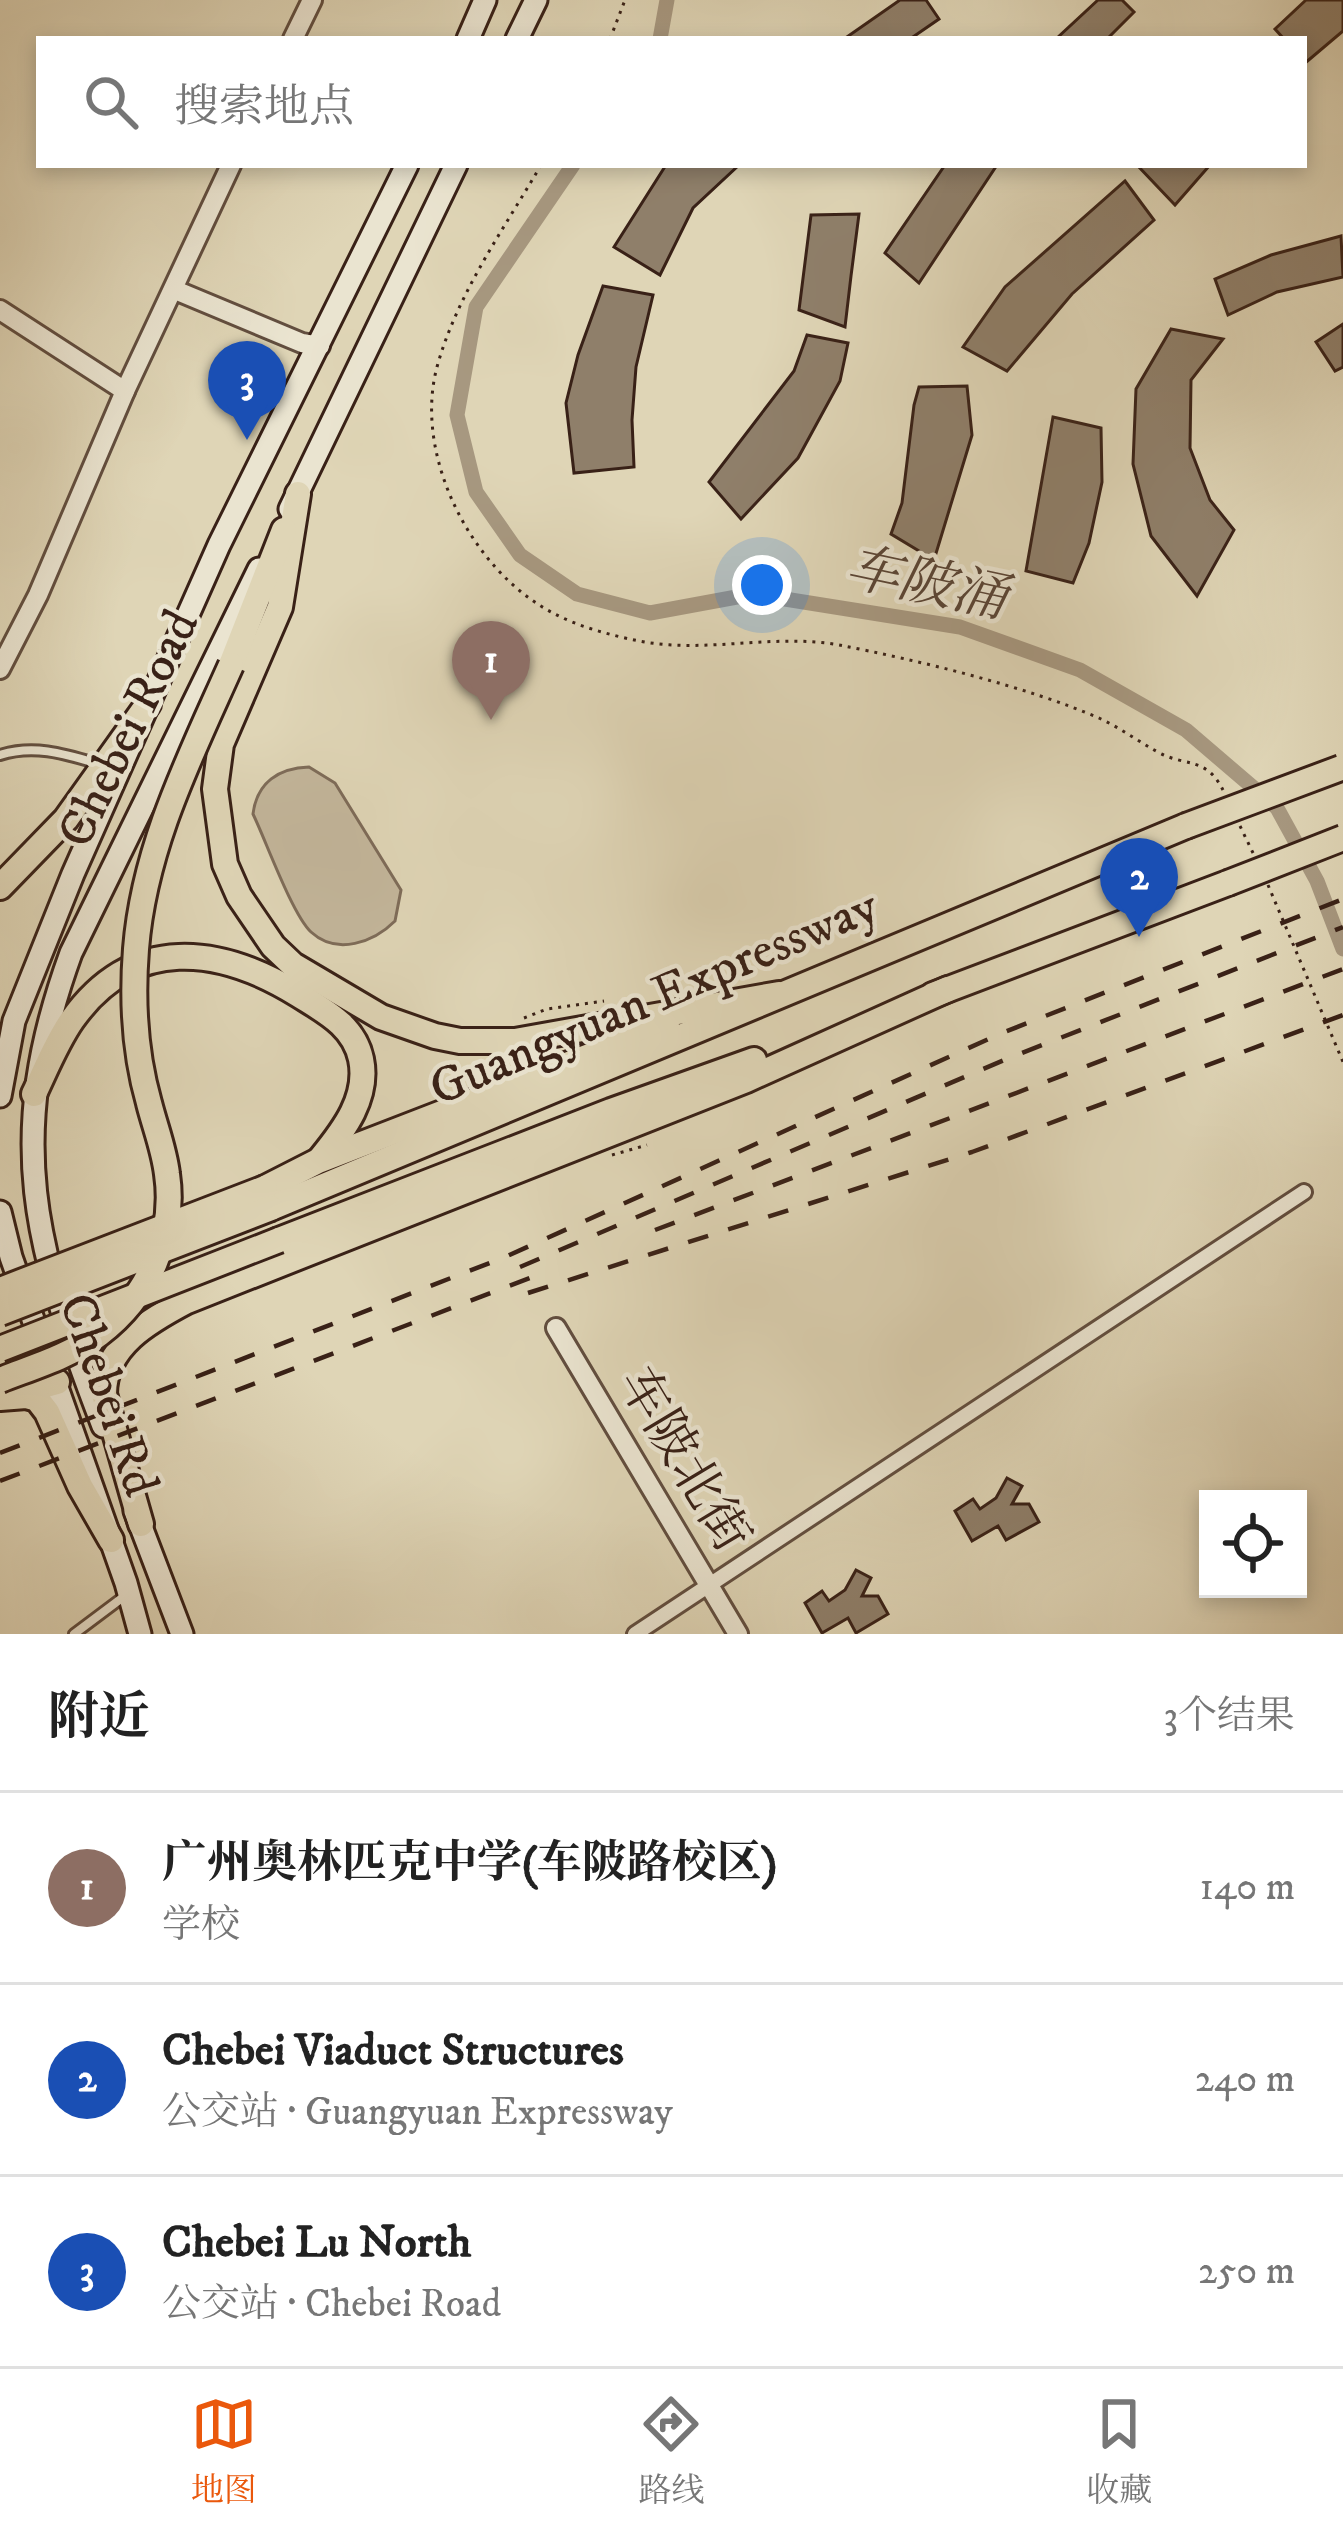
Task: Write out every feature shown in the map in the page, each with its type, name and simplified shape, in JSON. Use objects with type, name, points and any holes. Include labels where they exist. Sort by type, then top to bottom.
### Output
[{"type":"highway","points":[[0,1380],[98,1336],[142,1288],[164,1236],[168,1180],[139,1051],[136,948],[161,824],[231,665],[298,494]]},
{"type":"highway","points":[[298,494],[280,607],[221,744],[215,789],[225,864],[239,896],[273,946],[308,975],[381,1016],[460,1041],[515,1041],[778,994]]},
{"type":"highway","points":[[0,887],[66,819],[148,704]]},
{"type":"highway","name":"Guangyuan Expressway","points":[[0,1313],[268,1198],[1186,826],[1342,768]]},
{"type":"highway","name":"Guangyuan Expressway","points":[[0,1349],[611,1111],[1343,838]]},
{"type":"highway","points":[[0,1290],[268,1198],[318,1161],[347,1125],[359,1100],[361,1059],[345,1026],[260,972],[220,958],[156,960],[107,983],[74,1017],[34,1094]]},
{"type":"highway","points":[[84,1371],[187,1301],[727,1088],[948,989]]},
{"type":"highway","points":[[318,1161],[607,1046],[778,994]]},
{"type":"highway","points":[[136,1332],[110,1361],[104,1394],[141,1524]]},
{"type":"highway","points":[[0,1398],[57,1382]]},
{"type":"highway","points":[[0,1398],[26,1396],[47,1412],[111,1540]]},
{"type":"main road","points":[[469,36],[485,0]]},
{"type":"main road","points":[[518,36],[536,0]]},
{"type":"main road","name":"Chebei Road","points":[[0,1096],[14,1021],[33,969],[148,704],[219,545],[406,168]]},
{"type":"main road","name":"Chebei Road","points":[[182,1634],[84,1371],[35,1209],[34,1094],[50,1011],[71,953],[455,168]]},
{"type":"main road","name":"Chebei Rd","points":[[0,1211],[10,1257],[111,1540]]},
{"type":"main road","points":[[57,1382],[84,1371]]},
{"type":"main road","points":[[111,1540],[140,1634]]},
{"type":"street","points":[[294,36],[312,0]]},
{"type":"street","points":[[0,669],[230,168]]},
{"type":"street","points":[[175,290],[278,334],[320,346]]},
{"type":"street","points":[[0,310],[125,391]]},
{"type":"street","points":[[634,1634],[1304,1192]]},
{"type":"street","name":"车陂北街","points":[[556,1328],[738,1634]]},
{"type":"lane","points":[[0,755],[21,748],[40,749],[106,767]]},
{"type":"lane","points":[[74,1634],[129,1593]]},
{"type":"path","points":[[611,36],[625,0]]},
{"type":"path","points":[[539,168],[467,292],[436,371],[432,436],[438,469],[466,528],[499,570],[549,612],[586,628],[643,642],[837,645],[1056,701],[1105,720],[1160,754],[1214,772],[1223,791]]},
{"type":"path","points":[[1232,810],[1259,866]]},
{"type":"path","points":[[1268,885],[1343,1062]]},
{"type":"path","points":[[514,1022],[547,1009],[604,1001]]},
{"type":"path","points":[[603,1158],[647,1145]]},
{"type":"shaded area","points":[[309,767],[335,783],[401,890],[395,921],[366,940],[343,945],[311,932],[288,894],[253,814],[259,793],[271,779]]},
{"type":"building","points":[[900,0],[926,0],[939,19],[914,36],[848,36]]},
{"type":"building","points":[[1098,0],[1122,0],[1134,12],[1110,36],[1059,36]]},
{"type":"building","points":[[1306,0],[1343,0],[1343,31],[1307,61],[1307,36],[1281,36],[1275,29]]},
{"type":"building","points":[[664,168],[736,168],[693,208],[660,275],[614,247]]},
{"type":"building","points":[[943,168],[995,168],[919,283],[885,253]]},
{"type":"building","points":[[1140,168],[1207,168],[1175,205]]},
{"type":"building","points":[[1125,181],[1154,220],[1072,294],[1007,371],[963,347],[1005,287]]},
{"type":"building","points":[[859,214],[845,327],[799,310],[811,215]]},
{"type":"building","points":[[1341,236],[1343,277],[1277,292],[1228,315],[1215,279],[1271,255]]},
{"type":"building","points":[[603,286],[653,295],[636,367],[634,467],[574,473],[566,403]]},
{"type":"building","points":[[1343,324],[1343,367],[1335,371],[1316,342]]},
{"type":"building","points":[[1171,329],[1223,339],[1191,380],[1190,448],[1210,500],[1234,530],[1197,596],[1151,536],[1133,464],[1136,389]]},
{"type":"building","points":[[807,335],[848,343],[840,381],[798,458],[741,519],[709,482],[794,371]]},
{"type":"building","points":[[967,386],[972,435],[934,560],[891,534],[902,503],[914,405],[919,387]]},
{"type":"building","points":[[1053,417],[1101,428],[1102,482],[1089,543],[1073,583],[1026,571]]},
{"type":"building","points":[[1007,1478],[1022,1486],[1012,1504],[1029,1504],[1039,1522],[1006,1540],[998,1526],[972,1541],[955,1511],[973,1499],[980,1509],[996,1498]]},
{"type":"building","points":[[856,1570],[871,1578],[862,1596],[878,1596],[888,1614],[856,1633],[848,1618],[822,1633],[805,1603],[822,1591],[829,1601],[845,1590]]},
{"type":"waterway","name":"车陂涌","points":[[661,36],[667,0]]},
{"type":"waterway","name":"车陂涌","points":[[571,168],[476,307],[457,415],[476,492],[520,555],[577,594],[650,613],[753,594],[960,627],[1080,670],[1186,730],[1277,808],[1317,881],[1343,949]]},
{"type":"railway","points":[[0,1453],[505,1257],[1002,1033],[1343,899]]},
{"type":"railway","points":[[520,1267],[1009,1058],[1343,927]]},
{"type":"railway","points":[[655,1230],[1343,969]]},
{"type":"railway","points":[[528,1293],[972,1152],[1343,1015]]},
{"type":"railway","points":[[0,1481],[543,1273]]},
{"type":"place","name":"Chebei Lu North","points":[[247,440]]},
{"type":"place","name":"广州奥林匹克中学(车陂路校区)","points":[[491,720]]},
{"type":"place","name":"Chebei Viaduct Structures","points":[[1139,937]]}]
